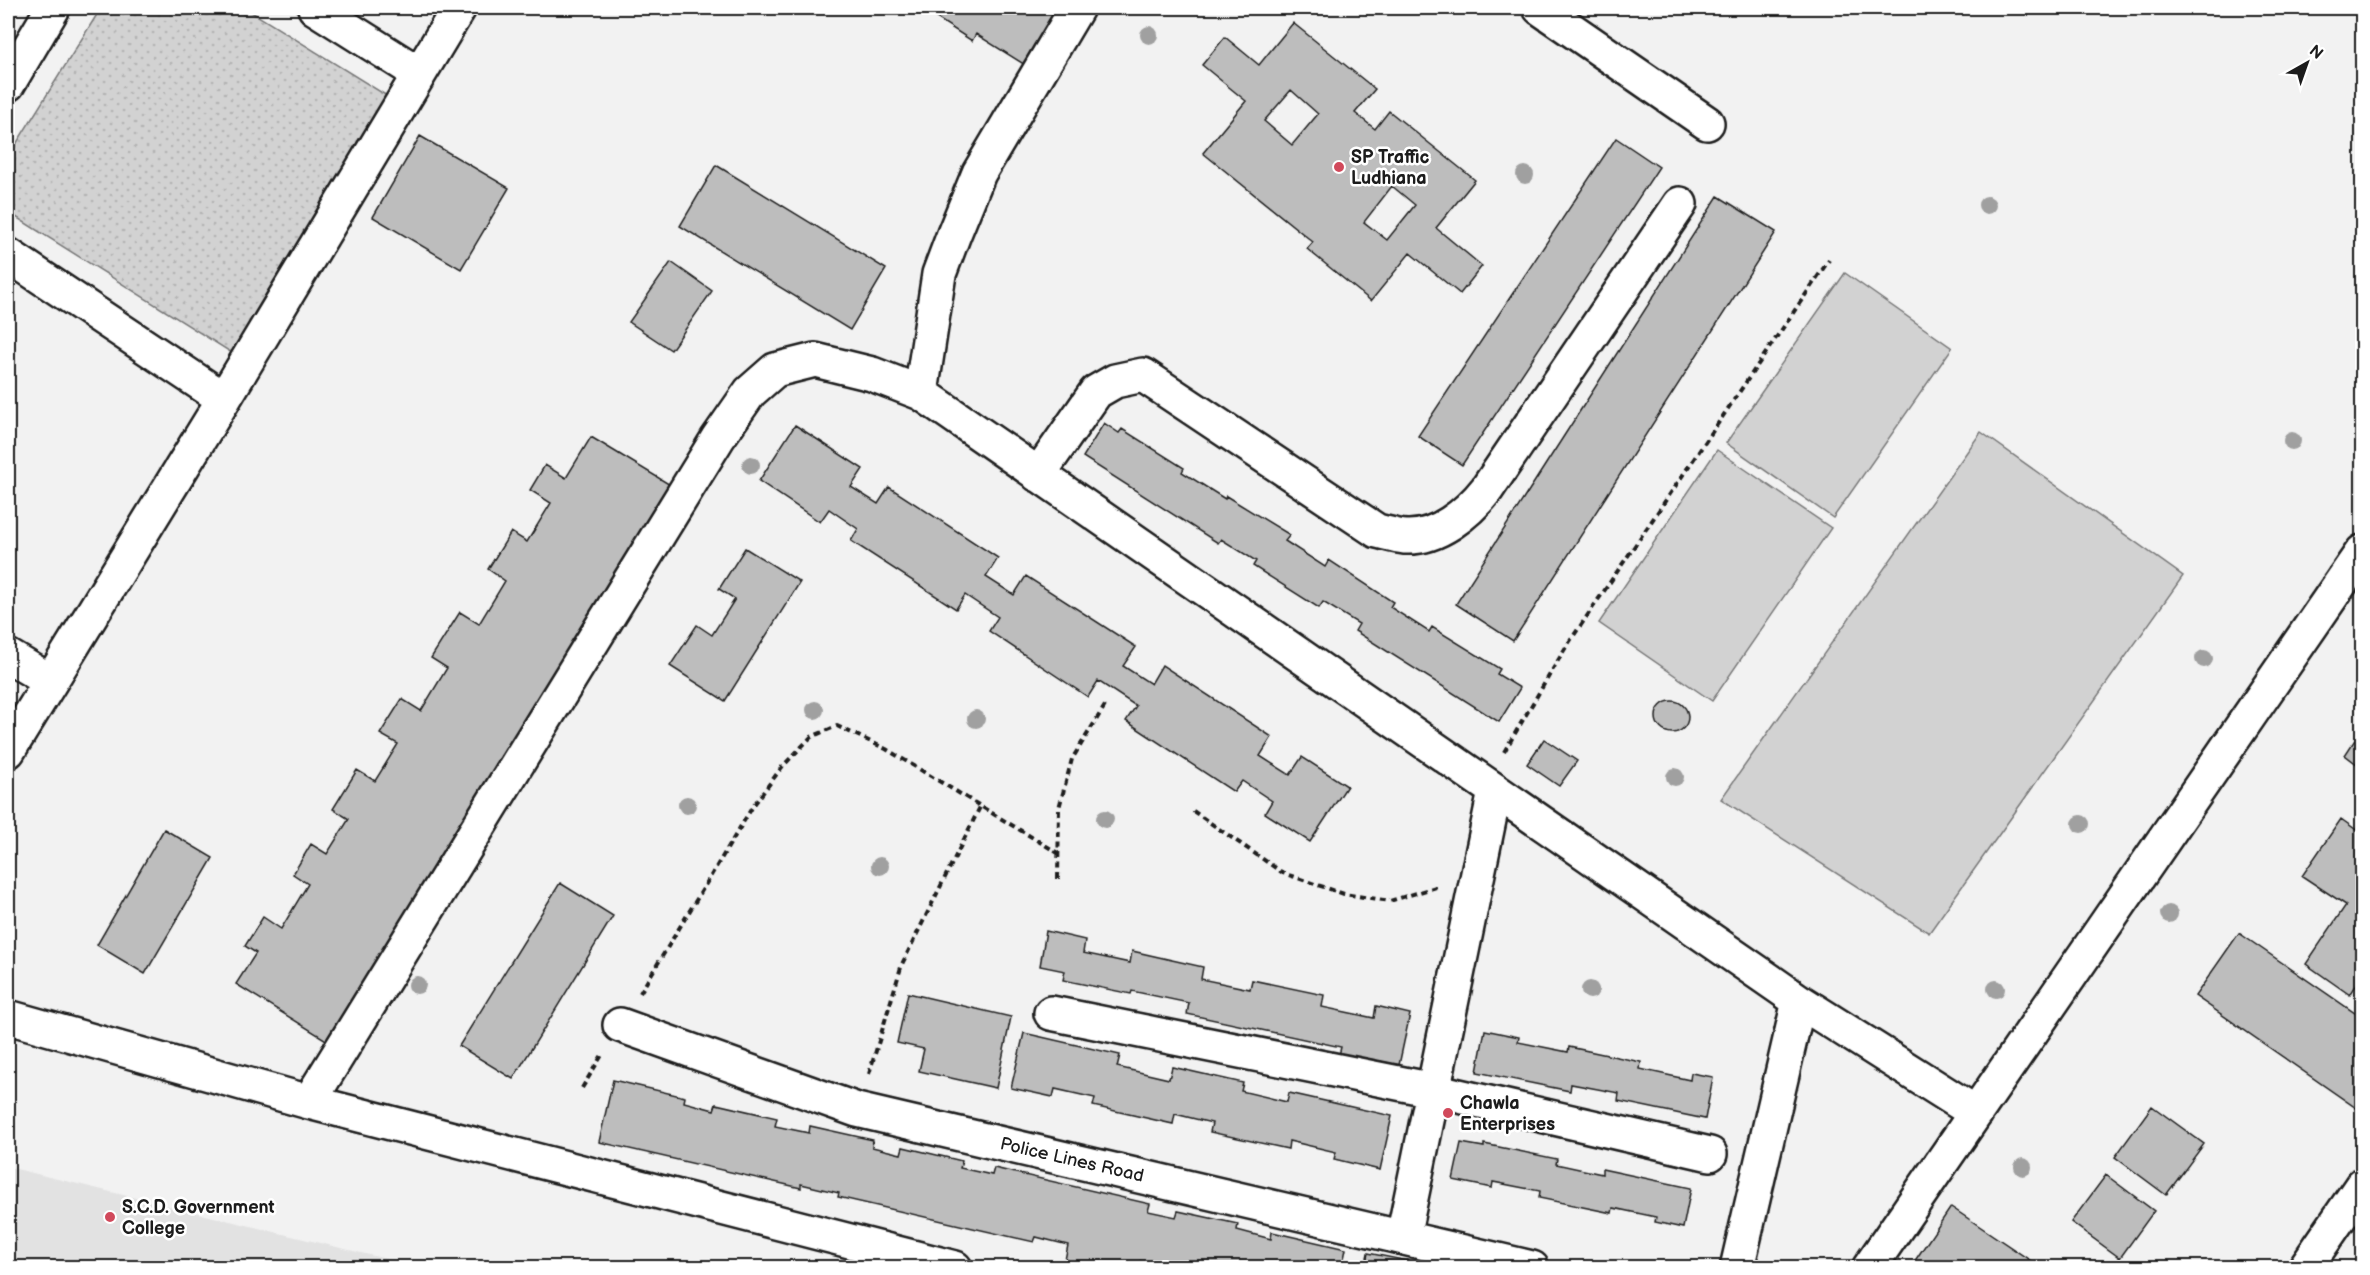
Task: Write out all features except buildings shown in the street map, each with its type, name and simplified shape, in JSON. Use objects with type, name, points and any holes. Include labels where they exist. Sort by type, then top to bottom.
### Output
[{"type":"street","points":[[8,84],[53,8]]},
{"type":"street","points":[[315,8],[418,73]]},
{"type":"street","points":[[8,751],[224,399],[459,8]]},
{"type":"street","points":[[921,393],[939,274],[954,234],[979,173],[1077,8]]},
{"type":"street","points":[[1540,8],[1707,123]]},
{"type":"street","points":[[1038,475],[1096,392],[1115,381],[1143,375],[1377,531],[1406,537],[1430,533],[1466,512],[1482,496],[1680,204]]},
{"type":"street","points":[[8,255],[224,399]]},
{"type":"street","points":[[309,1102],[696,473],[750,392],[775,370],[815,360],[872,374],[921,393],[1799,1001],[1976,1113]]},
{"type":"street","points":[[1869,1268],[2362,552]]},
{"type":"street","points":[[8,656],[50,681]]},
{"type":"street","points":[[1402,1237],[1495,790]]},
{"type":"street","points":[[1737,1268],[1799,1001]]},
{"type":"street","points":[[1051,1013],[1433,1090],[1710,1154]]},
{"type":"street","points":[[8,1017],[309,1102],[955,1268]]},
{"type":"street","name":"Police Lines Road","points":[[620,1025],[857,1110],[1532,1268]]},
{"type":"street","points":[[2305,1268],[2362,1185]]},
{"type":"path","points":[[1495,790],[1506,748],[1566,647],[1829,260]]},
{"type":"path","points":[[1058,879],[1059,808],[1072,759],[1106,704]]},
{"type":"path","points":[[582,1088],[753,806],[782,767],[811,737],[837,726],[886,749],[1058,854]]},
{"type":"path","points":[[857,1110],[902,964],[980,807]]},
{"type":"path","points":[[1193,811],[1283,873],[1344,894],[1390,901],[1477,874]]},
{"type":"shaded area","points":[[101,8],[245,8],[392,99],[232,353],[8,212],[8,157]]},
{"type":"shaded area","points":[[1845,273],[1952,348],[1833,518],[1726,443]]},
{"type":"shaded area","points":[[1981,432],[2183,576],[1929,933],[1721,799]]},
{"type":"shaded area","points":[[1717,450],[1831,528],[1712,701],[1599,623]]},
{"type":"shaded area","name":"S.C.D. Government College","points":[[8,1167],[419,1267],[8,1267]]},
{"type":"place","name":"SP Traffic Ludhiana","points":[[1339,167]]},
{"type":"place","name":"Chawla Enterprises","points":[[1448,1113]]},
{"type":"place","name":"S.C.D. Government College","points":[[110,1217]]}]
